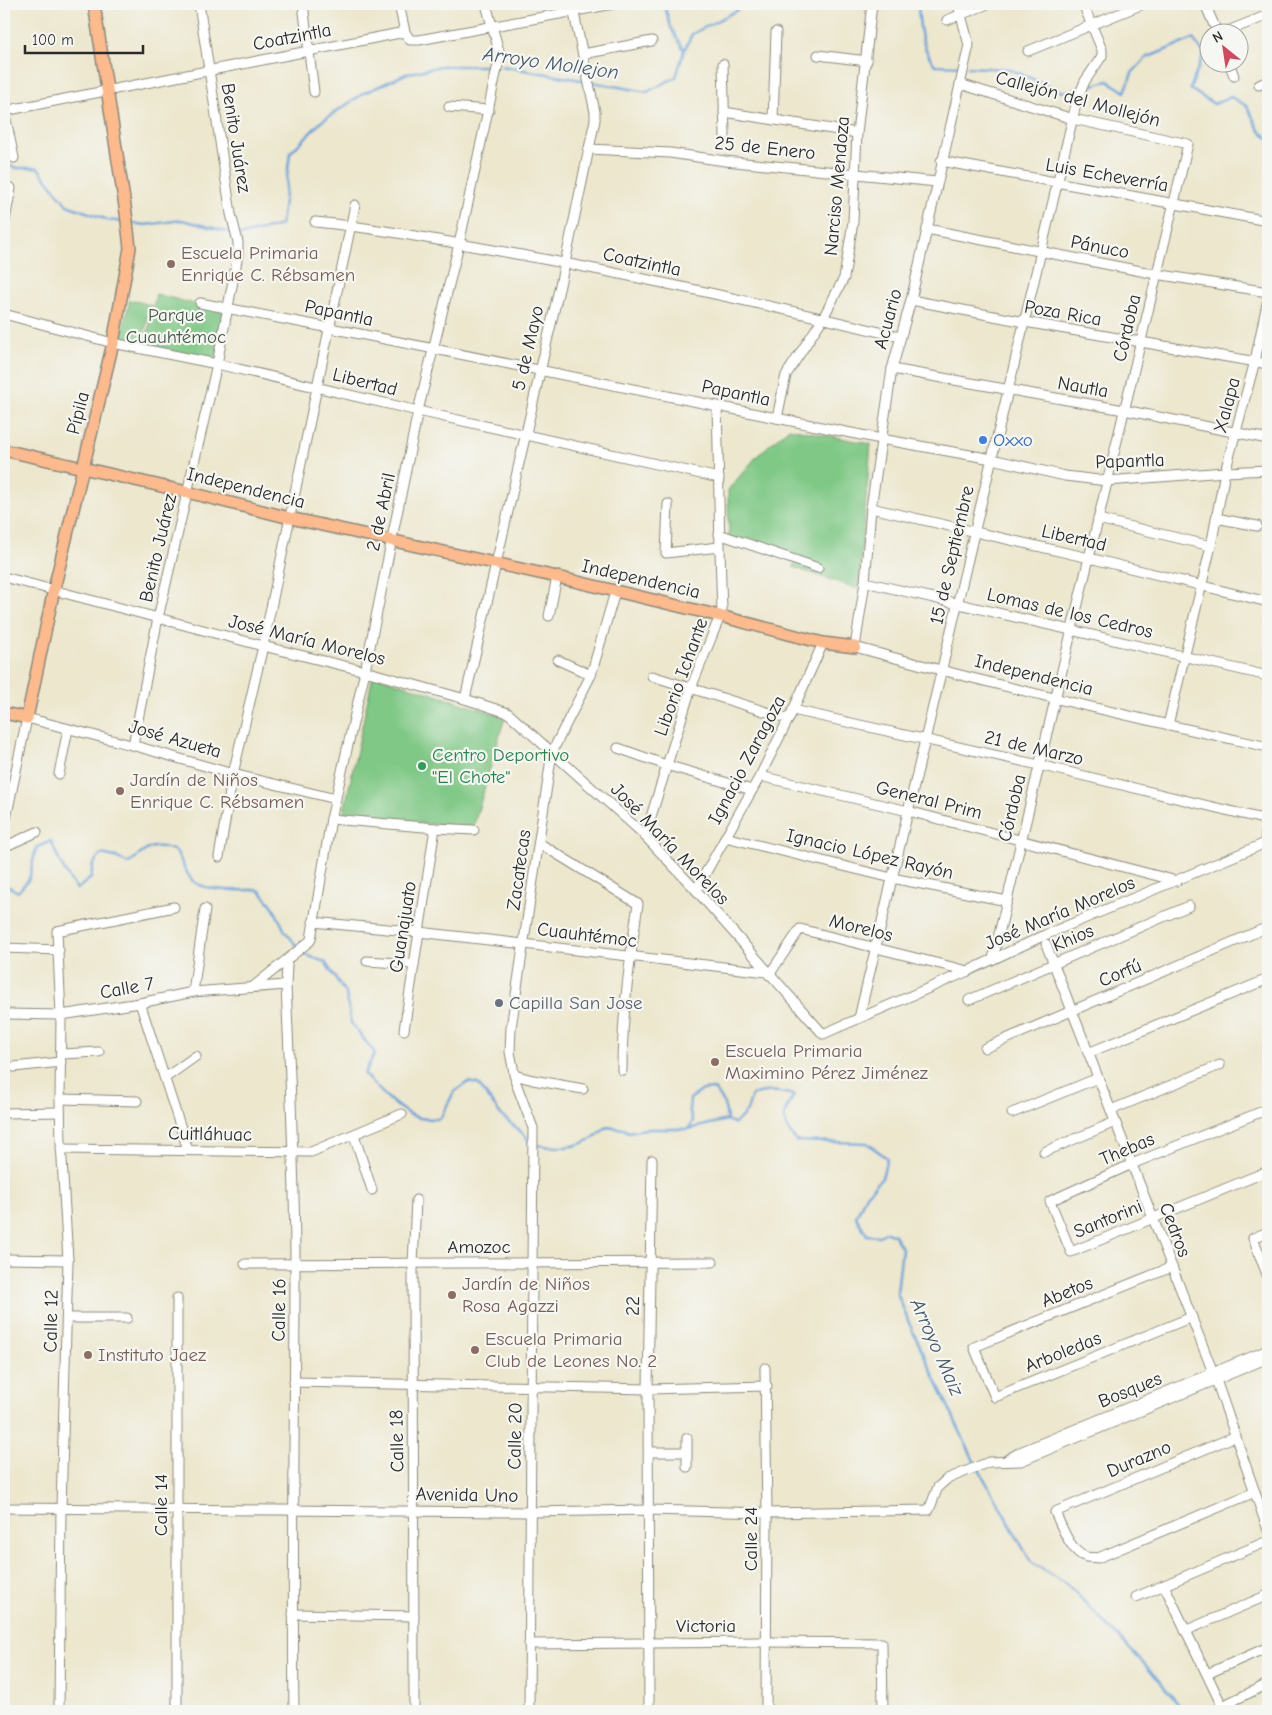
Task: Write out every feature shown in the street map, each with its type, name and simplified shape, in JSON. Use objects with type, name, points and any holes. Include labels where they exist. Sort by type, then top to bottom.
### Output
[{"type":"main road","name":"Pípila","points":[[27,718],[82,467],[113,343],[130,248],[94,4]]},
{"type":"main road","name":"Independencia","points":[[4,450],[82,467],[290,518],[557,577],[823,643],[855,648]]},
{"type":"main road","name":"José Azueta","points":[[4,713],[27,718]]},
{"type":"street","name":"Benito Juárez","points":[[133,745],[158,618],[229,308],[238,255],[238,242],[231,214],[199,4]]},
{"type":"street","points":[[303,4],[314,92]]},
{"type":"street","points":[[398,4],[405,32]]},
{"type":"street","name":"2 de Abril","points":[[313,922],[331,819],[365,671],[418,412],[434,350],[500,55],[486,4]]},
{"type":"street","name":"Coatzintla","points":[[4,110],[405,32],[410,40],[419,40],[492,28],[573,8],[613,4]]},
{"type":"street","name":"Narciso Mendoza","points":[[777,418],[786,375],[823,318],[844,278],[853,222],[854,174],[872,4]]},
{"type":"street","name":"Acuario","points":[[855,648],[865,582],[871,508],[892,369],[911,300],[941,161],[969,45],[958,4]]},
{"type":"street","points":[[947,20],[988,4]]},
{"type":"street","points":[[1083,4],[1092,25]]},
{"type":"street","points":[[1028,51],[1143,4]]},
{"type":"street","points":[[1205,4],[1213,22]]},
{"type":"street","name":"5 de Mayo","points":[[465,699],[565,263],[596,112],[573,8]]},
{"type":"street","points":[[1250,22],[1268,15]]},
{"type":"street","name":"15 de Septiembre","points":[[859,1018],[1077,100],[1085,81],[1102,56],[1102,50],[1092,25]]},
{"type":"street","points":[[773,120],[776,32]]},
{"type":"street","points":[[584,58],[652,41]]},
{"type":"street","points":[[818,55],[867,61]]},
{"type":"street","points":[[722,64],[725,136]]},
{"type":"street","points":[[1233,72],[1234,76]]},
{"type":"street","points":[[1258,85],[1268,81]]},
{"type":"street","name":"Callejón del Mollejón","points":[[960,84],[1073,118],[1188,144]]},
{"type":"street","points":[[449,107],[489,110]]},
{"type":"street","points":[[4,110],[14,158]]},
{"type":"street","points":[[724,112],[858,132]]},
{"type":"street","name":"Córdoba","points":[[993,959],[1188,144]]},
{"type":"street","name":"25 de Enero","points":[[589,149],[670,153],[725,161],[937,182]]},
{"type":"street","name":"Luis Echeverría","points":[[941,161],[1058,184],[1268,221]]},
{"type":"street","points":[[4,224],[11,188]]},
{"type":"street","points":[[219,857],[233,774],[263,646],[355,205]]},
{"type":"street","name":"Coatzintla","points":[[315,222],[351,226],[565,263],[823,318],[900,337]]},
{"type":"street","name":"Pánuco","points":[[927,230],[1156,274],[1268,292]]},
{"type":"street","name":"Xalapa","points":[[1168,725],[1200,585],[1211,546],[1226,472],[1255,361],[1268,299]]},
{"type":"street","name":"Poza Rica","points":[[911,300],[1140,343],[1268,364]]},
{"type":"street","name":"Papantla","points":[[200,303],[881,439],[992,459],[1065,476],[1107,481],[1268,470]]},
{"type":"street","name":"Libertad","points":[[4,314],[113,343],[217,364],[418,412],[719,478]]},
{"type":"street","name":"Nautla","points":[[892,369],[1124,410],[1268,439]]},
{"type":"street","name":"Liborio Ichante","points":[[645,836],[691,688],[722,608],[717,406]]},
{"type":"street","points":[[668,504],[666,552],[719,547]]},
{"type":"street","name":"Libertad","points":[[871,508],[1089,558],[1268,602]]},
{"type":"street","points":[[1216,518],[1257,526]]},
{"type":"street","points":[[1098,519],[1211,546]]},
{"type":"street","points":[[719,534],[818,568]]},
{"type":"street","name":"José María Morelos","points":[[4,577],[263,646],[365,671],[508,713],[645,836],[696,890],[822,1034],[968,971],[1045,935],[1266,843]]},
{"type":"street","points":[[549,616],[557,577]]},
{"type":"street","name":"Lomas de los Cedros","points":[[865,582],[1268,676]]},
{"type":"street","name":"Zacatecas","points":[[534,1162],[533,1128],[514,1075],[510,1052],[511,1028],[525,944],[552,752],[591,675],[615,592]]},
{"type":"street","name":"Ignacio Zaragoza","points":[[696,890],[760,776],[823,643]]},
{"type":"street","name":"Independencia","points":[[855,648],[1055,699],[1268,747]]},
{"type":"street","points":[[558,660],[591,675]]},
{"type":"street","name":"21 de Marzo","points":[[652,676],[791,714],[925,740],[1267,816]]},
{"type":"street","name":"José Azueta","points":[[27,718],[133,745],[233,774],[336,798]]},
{"type":"street","name":"Pípila","points":[[4,828],[27,718]]},
{"type":"street","points":[[59,774],[68,728]]},
{"type":"street","points":[[618,748],[666,765],[752,790]]},
{"type":"street","name":"General Prim","points":[[760,776],[908,811],[1178,881]]},
{"type":"street","points":[[1266,843],[1267,816]]},
{"type":"street","points":[[331,819],[474,830]]},
{"type":"street","name":"Guanajuato","points":[[404,1030],[435,828]]},
{"type":"street","points":[[4,847],[6,848],[37,832]]},
{"type":"street","name":"Ignacio López Rayón","points":[[725,837],[892,878],[1007,901]]},
{"type":"street","points":[[539,843],[638,904],[622,1034],[622,1070]]},
{"type":"street","name":"Khios","points":[[969,1000],[1189,906]]},
{"type":"street","name":"Calle 12","points":[[59,1711],[61,1508],[68,1318],[68,1260],[60,1112],[62,1058],[57,931],[174,907]]},
{"type":"street","points":[[193,992],[205,909]]},
{"type":"street","points":[[254,986],[310,941],[313,922]]},
{"type":"street","name":"Cuauhtémoc","points":[[313,922],[525,944],[768,974]]},
{"type":"street","name":"Corfú","points":[[985,1048],[1268,927]]},
{"type":"street","name":"Morelos","points":[[768,974],[800,929],[968,971]]},
{"type":"street","name":"Cedros","points":[[1046,944],[1215,1377],[1268,1530]]},
{"type":"street","points":[[4,948],[59,950]]},
{"type":"street","name":"Calle 16","points":[[286,961],[295,1264],[294,1711]]},
{"type":"street","points":[[367,961],[414,964]]},
{"type":"street","points":[[1088,1053],[1268,979]]},
{"type":"street","name":"Calle 7","points":[[4,1014],[61,1015],[140,1004],[193,992],[286,984]]},
{"type":"street","points":[[140,1004],[188,1150]]},
{"type":"street","points":[[14,1066],[99,1052]]},
{"type":"street","points":[[165,1078],[196,1056]]},
{"type":"street","points":[[1111,1110],[1220,1065]]},
{"type":"street","points":[[514,1075],[583,1089]]},
{"type":"street","points":[[1012,1112],[1098,1078]]},
{"type":"street","points":[[60,1099],[137,1101]]},
{"type":"street","name":"Thebas","points":[[1071,1252],[1050,1201],[1132,1164],[1268,1109]]},
{"type":"street","points":[[4,1113],[60,1112]]},
{"type":"street","name":"Cuitláhuac","points":[[62,1149],[311,1152],[354,1136],[402,1114]]},
{"type":"street","points":[[1044,1152],[1116,1122]]},
{"type":"street","points":[[354,1136],[372,1190]]},
{"type":"street","name":"22","points":[[649,1711],[648,1389],[652,1160]]},
{"type":"street","name":"Calle 20","points":[[529,1711],[534,1162]]},
{"type":"street","name":"Santorini","points":[[1071,1252],[1268,1171]]},
{"type":"street","name":"Calle 18","points":[[414,1711],[412,1385],[413,1264],[416,1200]]},
{"type":"street","points":[[1268,1232],[1253,1238],[1268,1277]]},
{"type":"street","points":[[4,1259],[68,1260]]},
{"type":"street","name":"Amozoc","points":[[245,1264],[713,1262]]},
{"type":"street","name":"Abetos","points":[[974,1347],[1172,1267]]},
{"type":"street","name":"Calle 14","points":[[177,1298],[177,1711]]},
{"type":"street","name":"Arboledas","points":[[974,1347],[995,1396],[1192,1317]]},
{"type":"street","points":[[68,1318],[127,1318]]},
{"type":"street","name":"Bosques","points":[[929,1510],[938,1487],[947,1479],[990,1462],[1021,1461],[1215,1377],[1268,1350]]},
{"type":"street","name":"Bosques","points":[[1215,1377],[1268,1358]]},
{"type":"street","name":"Calle 24","points":[[765,1368],[768,1513],[766,1711]]},
{"type":"street","points":[[294,1382],[648,1389],[766,1386]]},
{"type":"street","name":"Durazno","points":[[1236,1436],[1055,1512],[1065,1535],[1076,1550],[1085,1557],[1098,1558],[1255,1492]]},
{"type":"street","points":[[687,1438],[687,1466]]},
{"type":"street","points":[[649,1452],[686,1452]]},
{"type":"street","name":"Avenida Uno","points":[[4,1508],[530,1512],[649,1510],[768,1513],[929,1510]]},
{"type":"street","points":[[1136,1597],[1268,1541]]},
{"type":"street","points":[[1164,1585],[1222,1706],[1268,1684]]},
{"type":"street","points":[[1185,1631],[1268,1595]]},
{"type":"street","points":[[293,1614],[414,1616]]},
{"type":"street","name":"Victoria","points":[[529,1644],[650,1642],[882,1643],[883,1711]]},
{"type":"street","points":[[1207,1674],[1268,1647]]},
{"type":"green space","name":"Parque Cuauhtémoc","points":[[156,294],[225,312],[215,361],[145,345]]},
{"type":"green space","points":[[130,300],[151,305],[141,345],[120,340]]},
{"type":"green space","points":[[789,428],[871,444],[858,589],[793,567],[795,560],[729,538],[728,490],[757,456]]},
{"type":"green space","name":"Centro Deportivo \"El Chote\"","points":[[373,675],[505,717],[473,828],[343,816]]},
{"type":"waterway","points":[[664,4],[671,28],[684,50]]},
{"type":"waterway","name":"Arroyo Mollejon","points":[[592,82],[647,92],[676,77],[684,51],[692,34],[749,4]]},
{"type":"waterway","name":"Arroyo Mollejon","points":[[918,4],[920,28],[930,58],[935,65],[961,66]]},
{"type":"waterway","name":"Arroyo Mollejon","points":[[1084,87],[1108,81],[1125,92],[1132,73],[1146,58],[1193,39],[1204,53],[1190,89],[1214,104],[1231,97],[1247,106],[1259,130],[1268,138]]},
{"type":"waterway","name":"Arroyo Mollejon","points":[[238,234],[242,235],[281,225],[290,153],[322,121],[364,93],[406,74],[441,66],[495,66]]},
{"type":"waterway","name":"Arroyo Mollejon","points":[[501,66],[587,81]]},
{"type":"waterway","name":"Arroyo Mollejon","points":[[967,67],[1009,69],[1063,92],[1079,88]]},
{"type":"waterway","name":"Arroyo Mollejon","points":[[4,165],[18,168],[38,168],[67,205],[108,220],[123,222]]},
{"type":"waterway","name":"Arroyo Mollejon","points":[[131,223],[145,225],[182,220],[233,233]]},
{"type":"waterway","name":"Arroyo Maiz","points":[[4,884],[18,892],[29,879],[36,848],[51,841],[65,872],[77,889],[91,878],[93,864],[101,854],[116,857],[128,864],[150,848],[161,847],[176,851],[191,879],[204,887],[223,890],[259,890],[272,905],[285,931],[303,954],[325,962],[346,994],[351,1023],[375,1053],[364,1074],[390,1100],[412,1116],[440,1119],[454,1092],[468,1082],[478,1084],[502,1116],[525,1135],[530,1144]]},
{"type":"waterway","name":"Arroyo Maiz","points":[[689,1128],[693,1121],[689,1110],[690,1099],[703,1090],[714,1089],[724,1103],[727,1120]]},
{"type":"waterway","name":"Arroyo Maiz","points":[[535,1145],[574,1146],[590,1140],[606,1127],[624,1129],[628,1132],[646,1129],[688,1129],[727,1120],[735,1124],[747,1111],[752,1095],[773,1092],[794,1095],[786,1109],[784,1119],[787,1128],[796,1141],[867,1143],[887,1158],[882,1178],[866,1195],[856,1217],[867,1235],[879,1236],[887,1232],[894,1235],[902,1248],[897,1293],[909,1323],[973,1459],[1031,1562],[1069,1586],[1151,1671],[1184,1711]]},
{"type":"place","name":"Escuela Primaria Enrique C. Rébsamen","points":[[171,264]]},
{"type":"place","name":"Oxxo","points":[[983,440]]},
{"type":"place","name":"Centro Deportivo \"El Chote\"","points":[[422,766]]},
{"type":"place","name":"Jardín de Niños Enrique C. Rébsamen","points":[[120,791]]},
{"type":"place","name":"Capilla San Jose","points":[[499,1003]]},
{"type":"place","name":"Escuela Primaria Maximino Pérez Jiménez","points":[[715,1062]]},
{"type":"place","name":"Jardín de Niños Rosa Agazzi","points":[[452,1295]]},
{"type":"place","name":"Escuela Primaria Club de Leones No. 2","points":[[475,1350]]},
{"type":"place","name":"Instituto Jaez","points":[[88,1355]]}]
